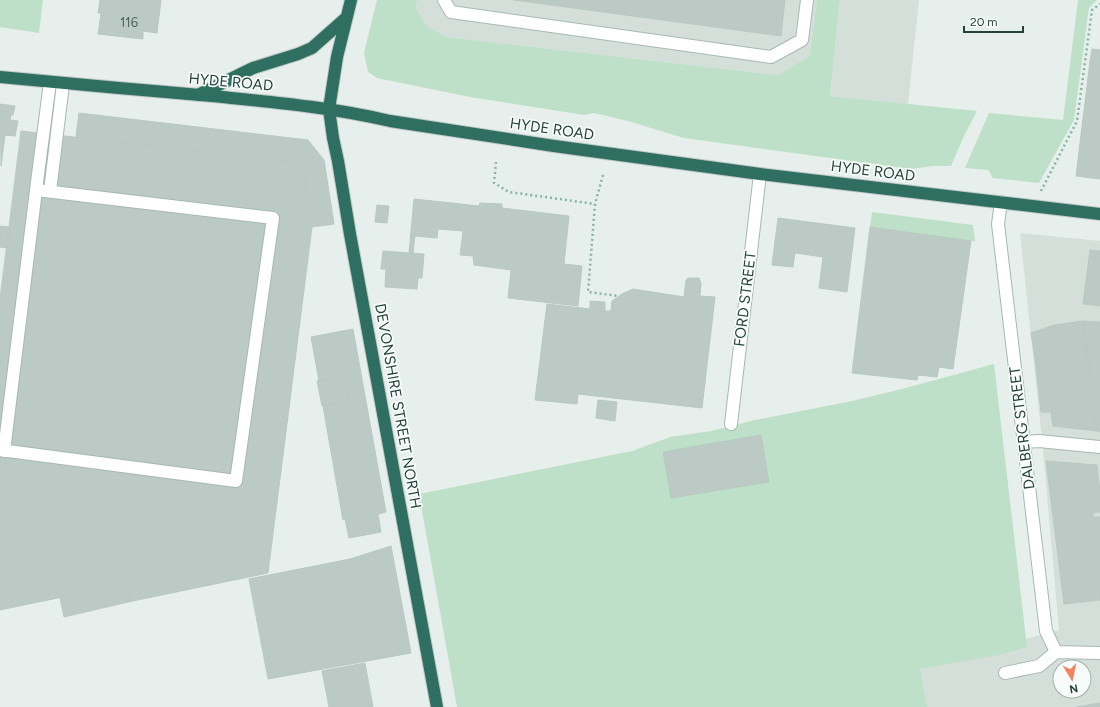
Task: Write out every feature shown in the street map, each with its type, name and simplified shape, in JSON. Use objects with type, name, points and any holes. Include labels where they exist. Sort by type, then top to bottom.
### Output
[{"type":"highway","name":"DEVONSHIRE STREET NORTH","points":[[351,0],[337,57],[329,110],[354,256],[438,707]]},
{"type":"highway","points":[[197,95],[253,68],[312,48],[346,17]]},
{"type":"highway","name":"HYDE ROAD","points":[[0,76],[63,84],[269,102],[369,116],[554,146],[760,174],[1100,214]]},
{"type":"street","points":[[444,0],[451,12],[771,57],[802,40],[807,0]]},
{"type":"street","points":[[36,190],[273,218],[236,481],[2,450],[50,82]]},
{"type":"street","points":[[50,191],[63,84]]},
{"type":"street","name":"FORD STREET","points":[[731,424],[760,174]]},
{"type":"street","name":"DALBERG STREET","points":[[1001,202],[998,224],[1046,631],[1056,652]]},
{"type":"street","points":[[1024,442],[1039,441],[1100,447]]},
{"type":"street","points":[[1005,673],[1038,666],[1056,652],[1100,653]]},
{"type":"path","points":[[1034,206],[1077,121],[1092,10],[1100,4]]},
{"type":"path","points":[[496,162],[494,183],[509,192],[595,204]]},
{"type":"path","points":[[603,175],[595,204],[588,292],[619,296]]},
{"type":"shaded area","points":[[417,0],[817,0],[810,55],[778,75],[447,37],[427,26],[416,9]]},
{"type":"shaded area","points":[[840,0],[919,0],[908,104],[830,96]]},
{"type":"shaded area","points":[[1020,233],[1100,241],[1100,707],[924,707],[917,667],[1059,630],[1043,449]]},
{"type":"green space","points":[[0,0],[43,0],[39,33],[0,27]]},
{"type":"green space","points":[[377,0],[417,0],[416,9],[427,26],[447,37],[778,75],[810,55],[817,0],[840,0],[830,96],[977,111],[951,166],[933,166],[911,169],[684,138],[628,121],[594,113],[584,115],[470,97],[377,78],[368,72],[364,53]]},
{"type":"green space","points":[[1078,0],[1097,0],[1089,8],[1074,120],[1039,183],[993,178],[988,170],[965,168],[989,113],[1063,120]]},
{"type":"green space","points":[[872,212],[973,225],[975,241],[870,227]]},
{"type":"green space","points":[[994,364],[1027,647],[1003,654],[920,669],[927,707],[457,707],[419,494],[632,451],[670,437],[711,431],[755,420],[852,401]]},
{"type":"building","points":[[100,0],[161,0],[157,33],[143,31],[143,39],[98,34],[101,13],[98,13]]},
{"type":"building","points":[[514,0],[785,0],[781,36]]},
{"type":"building","points":[[1092,49],[1100,50],[1100,62],[1090,61]]},
{"type":"building","points":[[1090,61],[1100,62],[1100,179],[1076,176]]},
{"type":"building","points":[[0,104],[15,106],[10,120],[18,121],[15,136],[5,135],[1,166]]},
{"type":"building","points":[[79,113],[308,140],[324,160],[334,224],[312,227],[303,170],[291,162],[76,137]]},
{"type":"building","points":[[21,131],[291,162],[303,170],[312,227],[268,573],[128,602],[130,583],[0,610],[0,299]]},
{"type":"building","points":[[414,199],[479,206],[480,203],[502,204],[502,208],[569,216],[564,264],[582,266],[578,306],[508,298],[511,270],[474,265],[473,256],[460,255],[463,231],[438,229],[437,238],[415,236],[413,253],[424,254],[422,278],[418,278],[417,289],[385,287],[386,269],[381,269],[383,251],[409,253]]},
{"type":"building","points":[[377,205],[389,206],[387,223],[375,222]]},
{"type":"building","points":[[778,218],[855,228],[847,292],[819,288],[823,257],[795,253],[793,267],[772,265]]},
{"type":"building","points":[[0,226],[9,227],[7,248],[0,247]]},
{"type":"building","points":[[870,227],[971,241],[953,369],[939,367],[937,377],[918,375],[917,380],[852,373]]},
{"type":"building","points":[[1090,250],[1100,251],[1100,306],[1083,304]]},
{"type":"building","points":[[688,278],[699,278],[701,283],[700,296],[715,297],[702,408],[578,394],[577,404],[535,400],[547,304],[590,309],[590,301],[605,302],[605,311],[611,311],[612,301],[633,289],[684,297],[686,280]]},
{"type":"building","points":[[1083,321],[1087,350],[1035,358],[1031,333],[1054,325]]},
{"type":"building","points":[[1083,321],[1100,322],[1100,432],[1097,431]]},
{"type":"building","points":[[353,329],[386,512],[378,514],[381,532],[349,538],[345,519],[343,520],[323,406],[349,401],[345,377],[319,381],[311,337]]},
{"type":"building","points":[[1087,350],[1097,431],[1053,426],[1051,412],[1041,412],[1035,358]]},
{"type":"building","points":[[345,377],[349,401],[322,406],[317,381]]},
{"type":"building","points":[[598,400],[617,402],[615,421],[596,418]]},
{"type":"building","points":[[761,435],[769,482],[671,498],[663,452]]},
{"type":"building","points":[[1046,461],[1097,465],[1100,492],[1100,512],[1093,513],[1093,517],[1100,517],[1100,600],[1064,604]]},
{"type":"building","points":[[391,546],[411,653],[268,679],[249,579],[350,559]]},
{"type":"building","points":[[130,583],[128,602],[64,617],[60,598]]},
{"type":"building","points":[[365,663],[373,707],[329,707],[322,671]]},
{"type":"building","points":[[1100,703],[1100,707],[1077,707]]}]
